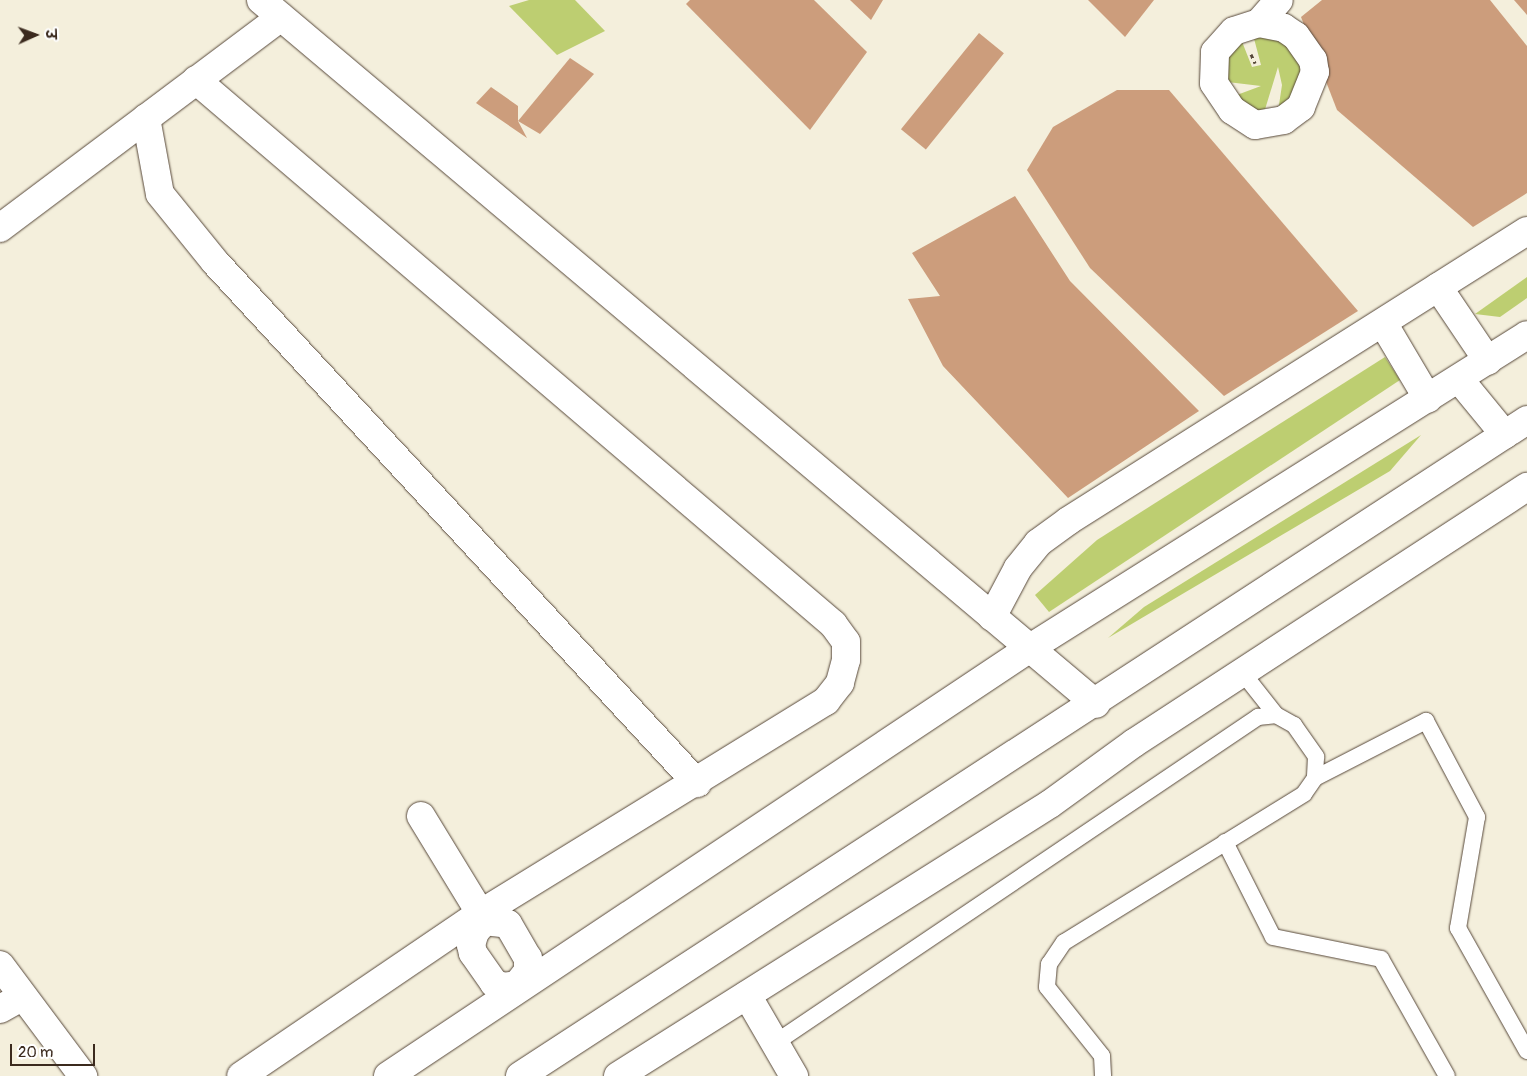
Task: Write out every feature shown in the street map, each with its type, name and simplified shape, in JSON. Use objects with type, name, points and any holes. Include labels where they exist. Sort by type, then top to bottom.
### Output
[{"type":"street","points":[[1259,23],[1279,0]]},
{"type":"street","points":[[0,228],[196,80],[271,9],[1096,704]]},
{"type":"street","points":[[196,80],[833,624],[846,642],[846,660],[840,683],[826,701],[483,917],[241,1076]]},
{"type":"street","points":[[146,118],[160,194],[215,262],[697,783]]},
{"type":"street","points":[[992,616],[1018,568],[1038,543],[1068,520],[1527,231]]},
{"type":"street","points":[[1438,287],[1488,361]]},
{"type":"street","points":[[1383,323],[1428,399]]},
{"type":"street","points":[[388,1076],[518,987],[1030,648],[1527,335]]},
{"type":"street","points":[[520,1076],[1096,704],[1516,428],[1459,379]]},
{"type":"street","points":[[618,1076],[1050,804],[1134,743],[1527,487]]},
{"type":"street","points":[[421,816],[483,917],[508,924],[528,958],[528,971],[518,987]]},
{"type":"street","points":[[483,917],[471,945],[473,953],[494,983],[503,987],[518,987]]},
{"type":"street","points":[[0,965],[11,1003],[83,1076]]},
{"type":"street","points":[[747,995],[794,1076]]},
{"type":"lane","points":[[1242,672],[1276,715],[1294,725],[1316,757],[1315,778]]},
{"type":"lane","points":[[775,1043],[1258,717],[1276,715]]},
{"type":"lane","points":[[1103,1076],[1102,1056],[1047,987],[1049,964],[1064,942],[1304,794],[1315,778],[1426,721],[1477,817],[1458,928],[1527,1051]]},
{"type":"lane","points":[[1224,842],[1273,937],[1380,959],[1447,1076]]},
{"type":"green space","points":[[529,0],[575,0],[605,31],[557,55],[509,6]]},
{"type":"green space","points":[[1276,29],[1311,67],[1277,118],[1282,85],[1278,67],[1263,116],[1226,99],[1261,86],[1219,81],[1219,53],[1239,34],[1252,67],[1261,65],[1252,31]]},
{"type":"green space","points":[[1527,277],[1527,298],[1500,317],[1475,314]]},
{"type":"green space","points":[[1385,357],[1400,380],[1049,612],[1035,595],[1097,540]]},
{"type":"green space","points":[[1421,435],[1390,471],[1108,638],[1144,607]]},
{"type":"building","points":[[690,0],[814,0],[867,52],[810,130],[686,4]]},
{"type":"building","points":[[850,0],[883,0],[871,20]]},
{"type":"building","points":[[1088,0],[1154,0],[1125,37]]},
{"type":"building","points":[[1322,0],[1490,0],[1527,46],[1527,193],[1473,227],[1337,110],[1301,17]]},
{"type":"building","points":[[1514,0],[1527,0],[1527,15]]},
{"type":"building","points":[[979,33],[1004,53],[926,150],[901,129]]},
{"type":"building","points":[[570,58],[594,74],[540,134],[518,121]]},
{"type":"building","points":[[491,87],[518,106],[518,121],[527,138],[476,103]]},
{"type":"building","points":[[1117,90],[1169,90],[1358,311],[1224,396],[1090,268],[1027,170],[1053,127]]},
{"type":"building","points":[[1015,196],[1070,281],[1199,411],[1068,498],[943,366],[908,299],[940,296],[912,253]]}]
